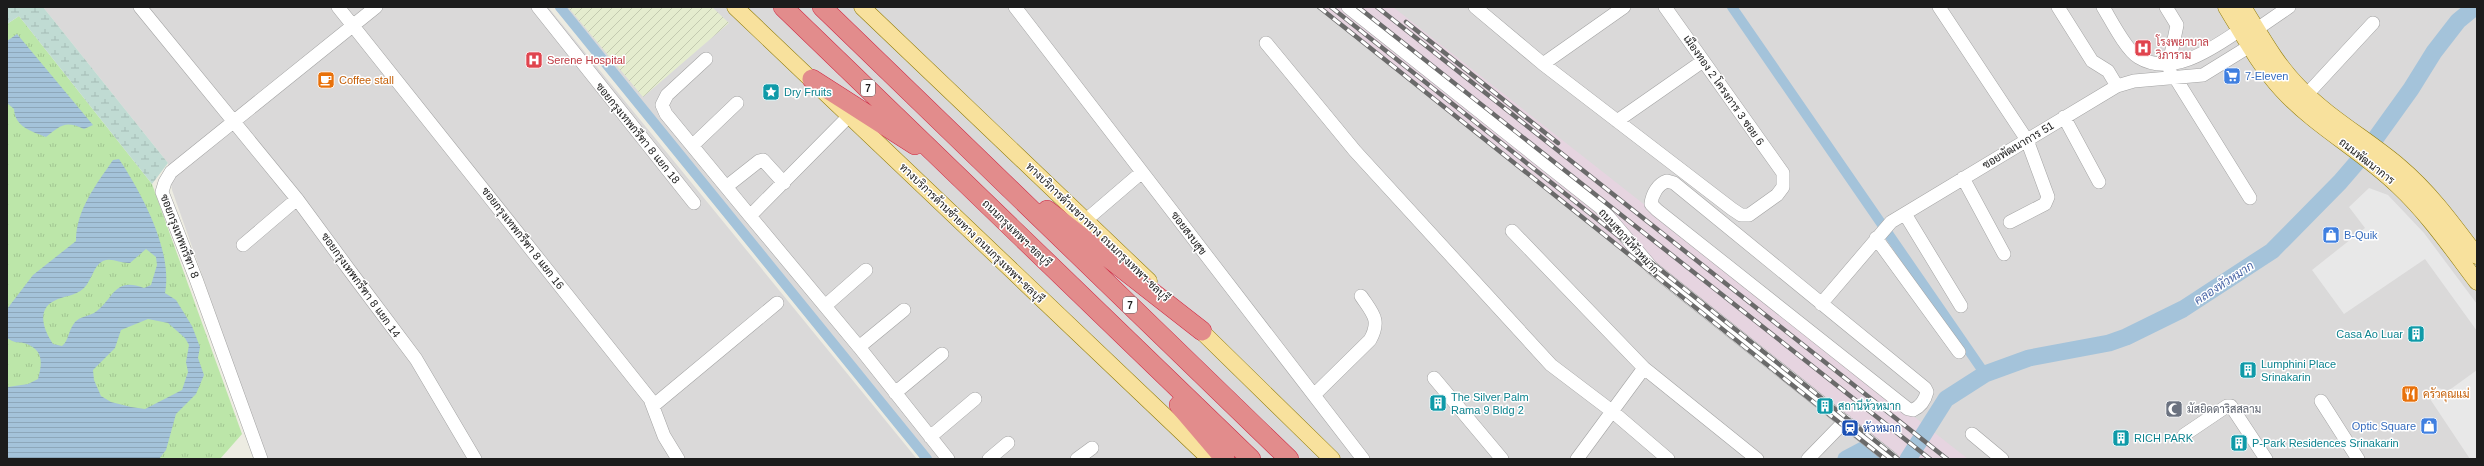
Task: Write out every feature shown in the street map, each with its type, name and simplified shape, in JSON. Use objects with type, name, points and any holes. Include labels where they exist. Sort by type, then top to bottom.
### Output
[{"type":"highway","name":"ถนนกรุงเทพฯ-ชลบุรี","points":[[784,7],[1125,339],[1251,459]]},
{"type":"highway","name":"7","points":[[822,7],[1289,459]]},
{"type":"highway","points":[[812,79],[952,169]]},
{"type":"highway","points":[[971,150],[1202,331]]},
{"type":"highway","points":[[1125,339],[1225,459]]},
{"type":"main road","name":"ทางบริการด้านซ้ายทาง ถนนกรุงเทพฯ-ชลบุรี","points":[[735,7],[812,79],[1196,453],[1210,459]]},
{"type":"main road","name":"ทางบริการด้านขวาทาง ถนนกรุงเทพฯ-ชลบุรี","points":[[862,7],[1202,331],[1332,459]]},
{"type":"main road","name":"ถนนพัฒนาการ","points":[[2226,7],[2250,46],[2302,99],[2399,166],[2424,189],[2477,256]]},
{"type":"main road","name":"ถนนพัฒนาการ","points":[[2243,7],[2282,66],[2299,87],[2408,182],[2430,205],[2477,265]]},
{"type":"main road","name":"ถนนพัฒนาการ","points":[[2257,29],[2291,70],[2312,90],[2355,137],[2375,167],[2398,186],[2422,211],[2477,282]]},
{"type":"main road","name":"ถนนพัฒนาการ","points":[[2355,137],[2388,147],[2429,184],[2477,243]]},
{"type":"street","name":"ซอยกรุงเทพกรีฑา 8 แยก 14","points":[[140,7],[297,199],[416,360],[475,459]]},
{"type":"street","name":"ซอยกรุงเทพกรีฑา 8 แยก 16","points":[[338,7],[640,386],[653,406],[664,436],[678,459]]},
{"type":"street","name":"ซอยกรุงเทพกรีฑา 8","points":[[260,459],[196,279],[162,192],[165,182],[171,172],[376,7]]},
{"type":"street","name":"ซอยกรุงเทพกรีฑา 8 แยก 18","points":[[538,7],[694,203]]},
{"type":"street","name":"ซอยสงบสุข","points":[[1015,7],[1363,459]]},
{"type":"street","name":"ถนนสถานีหัวหมาก","points":[[1348,7],[1601,208],[1652,268],[1889,457]]},
{"type":"street","points":[[1475,7],[1543,64],[1617,121],[1703,61]]},
{"type":"street","points":[[1543,64],[1624,7]]},
{"type":"street","name":"เมืองทอง 2 โครงการ 3 ซอย 6","points":[[1617,121],[1741,215],[1749,215],[1776,195],[1783,187],[1782,173],[1664,7]]},
{"type":"street","points":[[1939,7],[2027,140],[2048,201],[2010,222]]},
{"type":"street","points":[[2058,7],[2092,61],[2108,71],[2117,86]]},
{"type":"street","points":[[2102,7],[2138,57],[2169,64],[2195,58],[2240,30]]},
{"type":"street","points":[[2166,7],[2177,25],[2169,64],[2174,79],[2250,198]]},
{"type":"street","points":[[2257,29],[2289,7]]},
{"type":"street","points":[[2312,90],[2373,23]]},
{"type":"street","points":[[1266,43],[1355,151],[1551,365],[1613,412],[1668,459]]},
{"type":"street","name":"ซอยพัฒนาการ 51","points":[[1821,304],[1891,222],[2064,117],[2117,86],[2134,81],[2174,79],[2203,75],[2250,46]]},
{"type":"street","points":[[706,59],[667,95],[662,105],[666,114],[859,347],[948,459]]},
{"type":"street","points":[[693,145],[737,103]]},
{"type":"street","points":[[750,216],[849,116]]},
{"type":"street","points":[[2064,117],[2099,182]]},
{"type":"street","points":[[726,187],[759,161],[763,160],[784,183]]},
{"type":"street","points":[[1086,220],[1142,172]]},
{"type":"street","points":[[1963,178],[2004,254]]},
{"type":"street","points":[[1667,180],[1674,183],[1821,304],[1925,388],[1927,392],[1926,397],[1918,408],[1913,410],[1908,409],[1657,210],[1651,204],[1652,196],[1662,182],[1667,180]]},
{"type":"street","points":[[243,245],[297,199]]},
{"type":"street","points":[[1905,214],[1961,306]]},
{"type":"street","points":[[1512,230],[1644,368],[1757,459]]},
{"type":"street","points":[[1878,236],[1959,352]]},
{"type":"street","points":[[824,306],[866,270]]},
{"type":"street","points":[[1314,395],[1370,340],[1376,330],[1376,320],[1361,296]]},
{"type":"street","points":[[653,406],[777,303]]},
{"type":"street","points":[[859,347],[904,310]]},
{"type":"street","points":[[895,393],[942,354]]},
{"type":"street","points":[[1577,459],[1644,368]]},
{"type":"street","points":[[1434,378],[1502,459]]},
{"type":"street","points":[[930,437],[975,399]]},
{"type":"street","points":[[2321,401],[2358,459]]},
{"type":"street","points":[[2184,435],[2226,406],[2231,406],[2266,459]]},
{"type":"street","points":[[1808,459],[1845,421]]},
{"type":"street","points":[[1972,434],[2002,459]]},
{"type":"street","points":[[989,459],[1008,443]]},
{"type":"street","points":[[1077,459],[1092,448]]},
{"type":"shaded area","points":[[43,7],[548,7],[917,459],[267,459],[172,190],[168,163]]},
{"type":"shaded area","points":[[554,7],[2477,7],[2477,459],[921,459]]},
{"type":"shaded area","points":[[1319,7],[1393,7],[1968,459],[1886,459]]},
{"type":"shaded area","points":[[17,34],[93,125],[84,129],[68,124],[64,125],[46,137],[25,128],[17,120],[14,109],[7,103],[7,41]]},
{"type":"shaded area","points":[[119,159],[137,189],[154,223],[164,259],[166,277],[165,293],[176,300],[192,326],[200,347],[198,358],[204,375],[196,394],[176,414],[166,450],[159,459],[7,459],[8,387],[28,384],[38,379],[41,363],[39,354],[33,347],[7,338],[7,309],[33,275],[76,241],[79,219],[83,208],[94,188],[113,160]],"holes":[[[146,249],[156,257],[157,265],[151,285],[144,288],[134,285],[120,287],[101,308],[75,322],[62,346],[53,344],[43,321],[43,315],[48,305],[58,299],[77,293],[84,288],[97,266],[103,261],[113,260],[123,263],[130,263]],[[148,319],[168,323],[185,338],[189,345],[186,362],[188,372],[182,390],[145,409],[111,402],[101,396],[94,380],[93,370],[115,348],[121,330]]]},
{"type":"shaded area","points":[[2369,188],[2388,195],[2424,233],[2477,304],[2477,331],[2425,259],[2344,314],[2312,270],[2365,228],[2349,207]]},
{"type":"shaded area","points":[[2477,370],[2477,459],[2470,459],[2426,393],[2435,387],[2448,391]]},
{"type":"green space","points":[[7,7],[43,7],[168,163],[152,184],[19,16],[7,24]]},
{"type":"green space","points":[[568,7],[712,7],[729,23],[643,97]]},
{"type":"green space","points":[[19,16],[152,184],[242,434],[220,459],[7,459],[7,24]]},
{"type":"waterway","points":[[560,7],[927,459]]},
{"type":"waterway","points":[[1732,7],[1985,374]]},
{"type":"waterway","name":"คลองหัวหมาก","points":[[1908,459],[1946,399],[1985,374],[2029,358],[2109,343],[2126,337],[2183,309],[2272,251],[2340,182],[2365,153],[2411,89],[2434,52],[2458,21],[2475,7]]},
{"type":"waterway","name":"คลองหัวหมาก","points":[[1846,459],[1863,450],[1880,459]]},
{"type":"railway","points":[[1319,7],[1885,459]]},
{"type":"railway","points":[[1331,7],[1898,459]]},
{"type":"railway","points":[[1358,7],[1930,459]]},
{"type":"railway","points":[[1377,7],[1947,459]]},
{"type":"railway","points":[[1406,22],[1558,143]]},
{"type":"place","name":"โรงพยาบาล วิภาราม","points":[[2143,48]]},
{"type":"place","name":"Serene Hospital","points":[[534,60]]},
{"type":"place","name":"7-Eleven","points":[[2232,76]]},
{"type":"place","name":"Coffee stall","points":[[326,80]]},
{"type":"place","name":"Dry Fruits","points":[[771,92]]},
{"type":"place","name":"B-Quik","points":[[2331,235]]},
{"type":"place","name":"Casa Ao Luar","points":[[2416,334]]},
{"type":"place","name":"Lumphini Place Srinakarin","points":[[2248,370]]},
{"type":"place","name":"ครัวคุณแม่","points":[[2410,394]]},
{"type":"place","name":"The Silver Palm Rama 9 Bldg 2","points":[[1438,403]]},
{"type":"place","name":"สถานีหัวหมาก","points":[[1825,406]]},
{"type":"place","name":"มัสยิดดาริสสลาม","points":[[2174,409]]},
{"type":"place","name":"Optic Square","points":[[2429,426]]},
{"type":"place","name":"หัวหมาก","points":[[1850,428]]},
{"type":"place","name":"RICH PARK","points":[[2121,438]]},
{"type":"place","name":"P-Park Residences Srinakarin","points":[[2239,443]]}]
